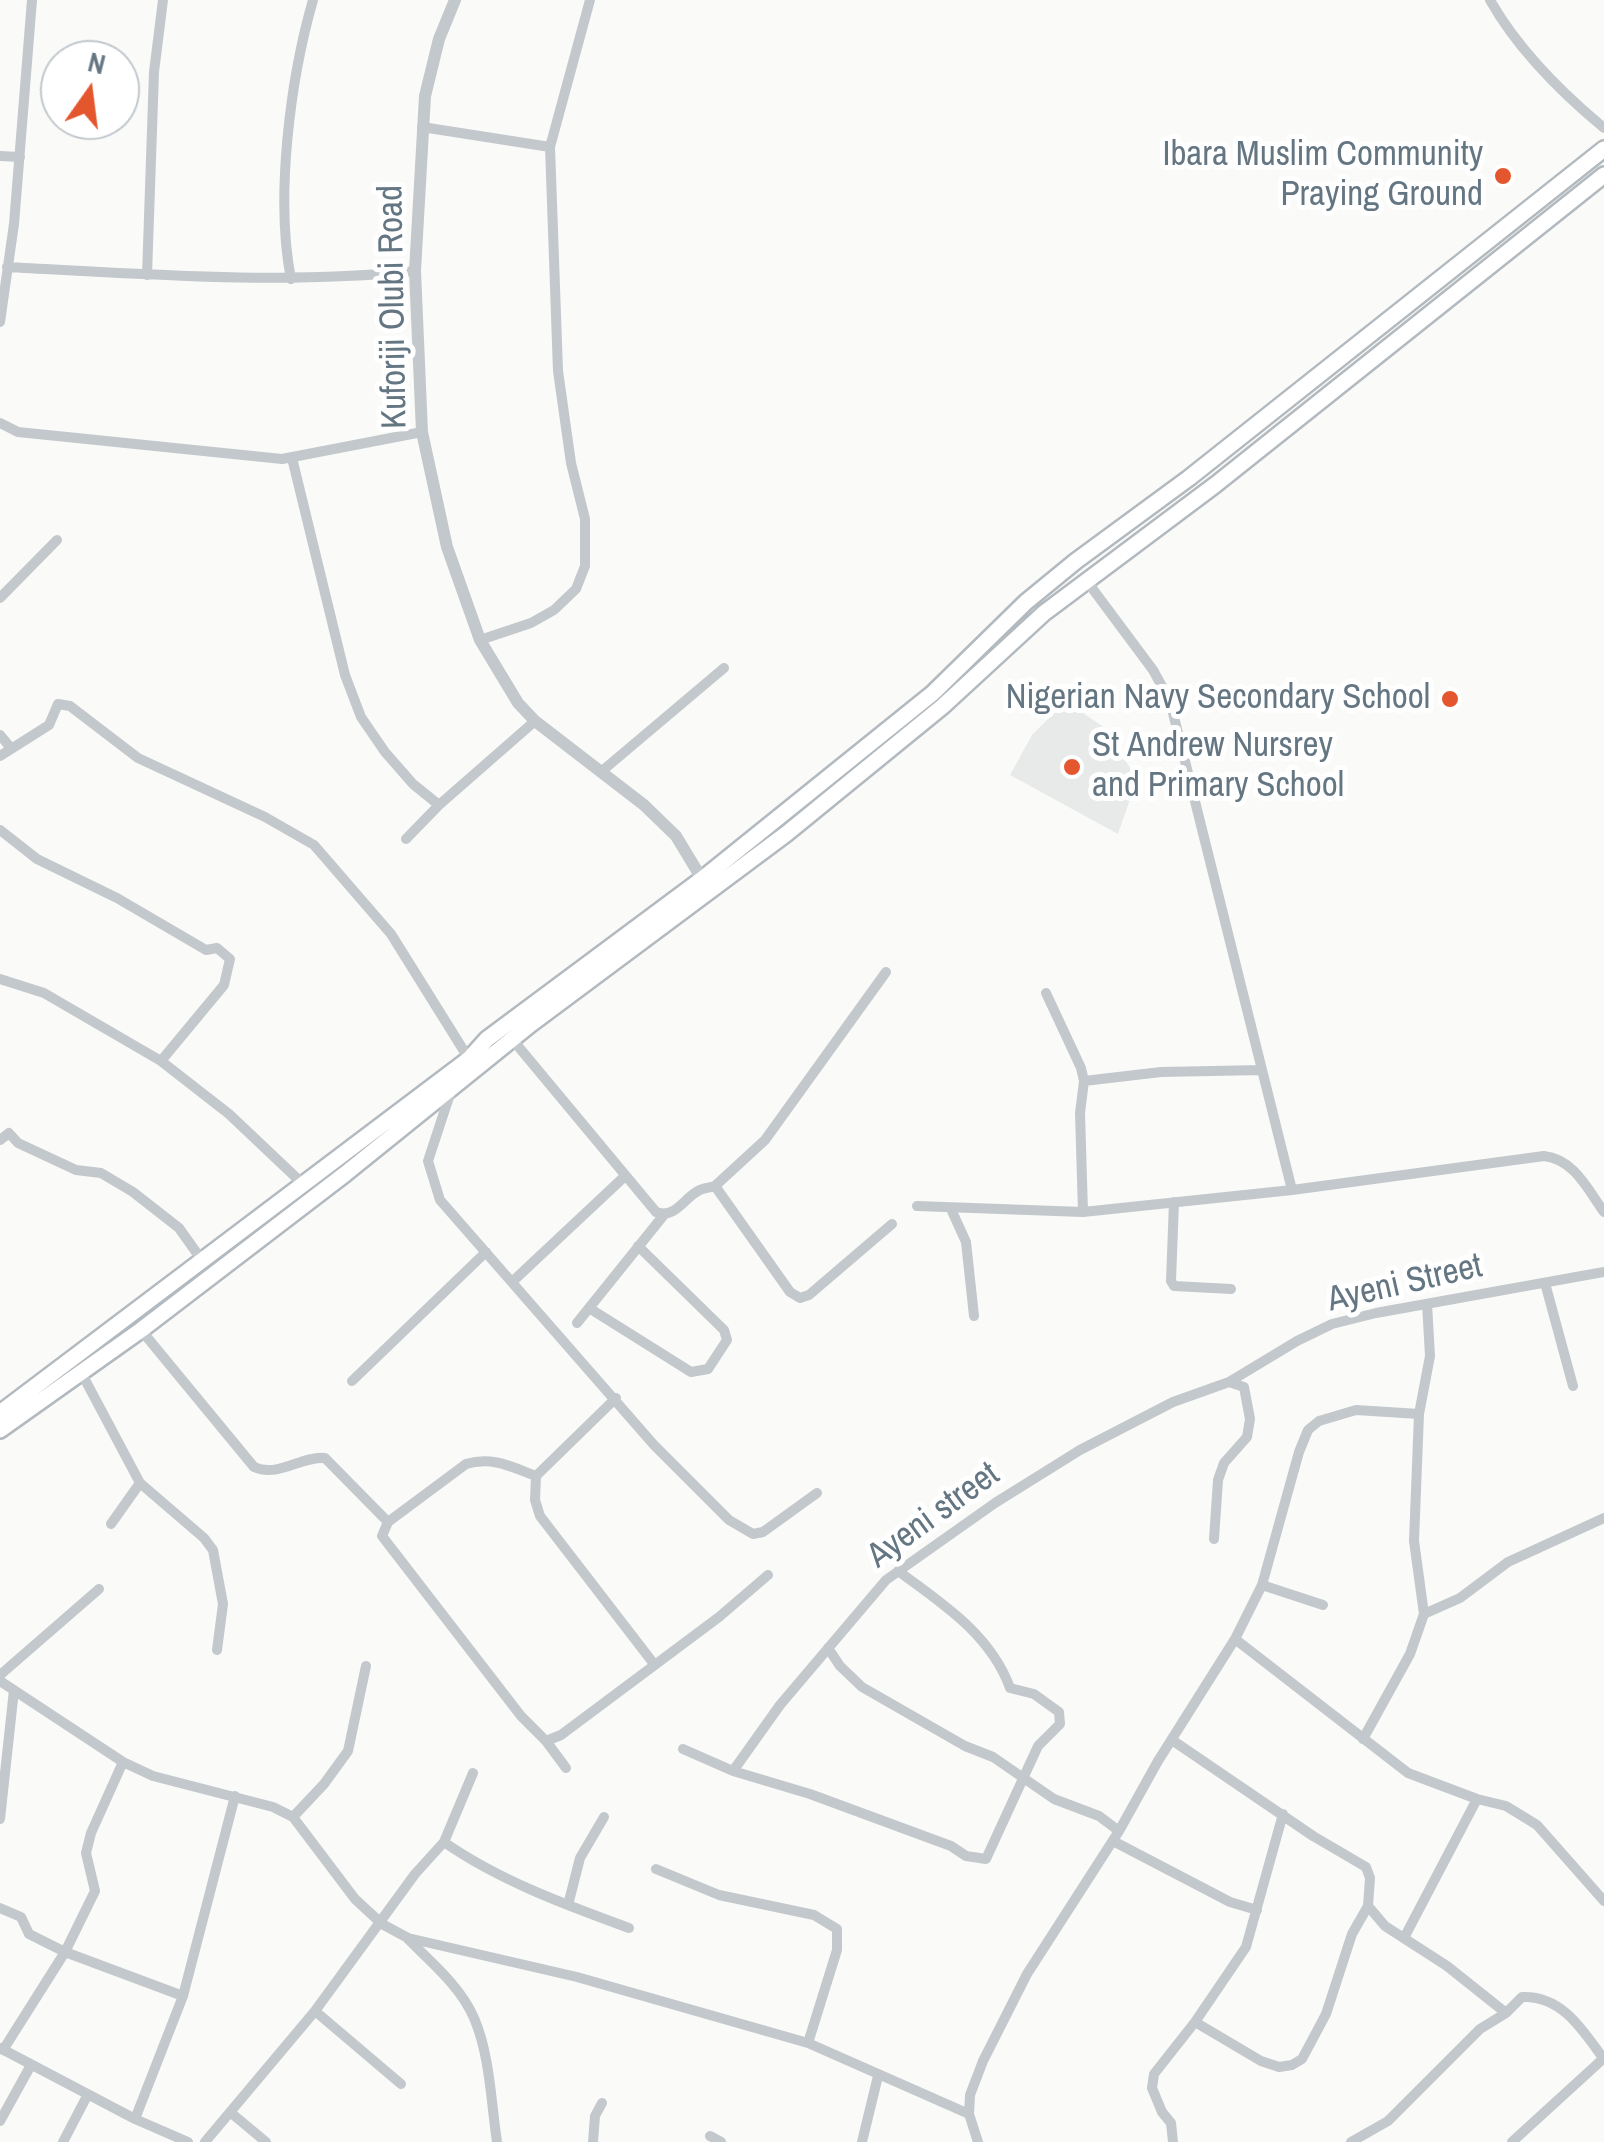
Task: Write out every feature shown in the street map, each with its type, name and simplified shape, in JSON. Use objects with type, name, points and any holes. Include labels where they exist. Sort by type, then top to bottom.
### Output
[{"type":"main road","points":[[0,1413],[304,1186],[469,1059],[488,1039],[786,834],[938,699],[1014,613],[1076,561],[1189,478],[1604,149]]},
{"type":"main road","points":[[0,1430],[142,1330],[451,1091],[702,878],[1214,485],[1604,175]]},
{"type":"street","points":[[0,322],[14,224],[32,0]]},
{"type":"street","points":[[148,275],[154,72],[163,0]]},
{"type":"street","points":[[291,279],[284,221],[290,123],[301,41],[313,0]]},
{"type":"street","name":"Kuforiji Olubi Road","points":[[455,0],[439,40],[425,96],[415,270],[422,432],[447,547],[480,640],[503,682],[535,721],[602,771],[676,836],[702,878]]},
{"type":"street","points":[[480,640],[530,623],[554,610],[576,589],[586,566],[585,519],[558,371],[550,147],[590,0]]},
{"type":"street","points":[[1490,0],[1543,68],[1604,128]]},
{"type":"street","points":[[422,128],[550,147]]},
{"type":"street","points":[[0,156],[20,157]]},
{"type":"street","points":[[6,266],[291,279],[340,279],[415,270]]},
{"type":"street","points":[[0,424],[18,432],[292,458],[422,432]]},
{"type":"street","points":[[292,458],[346,676],[361,716],[404,773],[438,805]]},
{"type":"street","points":[[0,598],[56,540]]},
{"type":"street","points":[[1086,580],[1153,670],[1170,701],[1292,1190]]},
{"type":"street","points":[[602,771],[724,668]]},
{"type":"street","points":[[0,756],[49,725],[58,704],[70,706],[138,758],[314,844],[391,934],[469,1059]]},
{"type":"street","points":[[406,839],[438,805],[535,721]]},
{"type":"street","points":[[0,736],[10,747]]},
{"type":"street","points":[[0,830],[37,859],[117,898],[206,950],[217,948],[230,959],[224,986],[161,1061]]},
{"type":"street","points":[[576,1323],[663,1216],[671,1214],[698,1191],[715,1186],[765,1140],[886,972]]},
{"type":"street","points":[[0,979],[44,993],[161,1061],[230,1114],[304,1186]]},
{"type":"street","points":[[1046,993],[1084,1082],[1080,1113],[1082,1212]]},
{"type":"street","points":[[512,1039],[645,1202],[663,1216]]},
{"type":"street","points":[[1084,1082],[1161,1072],[1262,1070]]},
{"type":"street","points":[[451,1091],[428,1162],[440,1200],[697,1490],[728,1520],[753,1534],[763,1532],[816,1493]]},
{"type":"street","points":[[4,1132],[18,1143],[76,1170],[101,1173],[132,1192],[179,1228],[202,1259]]},
{"type":"street","points":[[917,1206],[1082,1212],[1292,1190],[1544,1156],[1557,1158],[1576,1172],[1604,1212]]},
{"type":"street","points":[[512,1282],[624,1177]]},
{"type":"street","points":[[715,1186],[790,1292],[800,1298],[892,1224]]},
{"type":"street","points":[[1174,1202],[1174,1286],[1231,1290]]},
{"type":"street","points":[[951,1209],[966,1242],[974,1316]]},
{"type":"street","points":[[588,1308],[691,1372],[708,1369],[727,1340],[724,1330],[638,1246]]},
{"type":"street","points":[[352,1381],[486,1252]]},
{"type":"street","name":"Ayeni Street","points":[[1229,1382],[1332,1324],[1604,1272]]},
{"type":"street","points":[[1546,1283],[1573,1386]]},
{"type":"street","points":[[1363,1739],[1410,1654],[1424,1614],[1414,1540],[1419,1414],[1430,1356],[1427,1304]]},
{"type":"street","points":[[142,1330],[254,1468],[270,1471],[311,1458],[325,1458],[388,1522]]},
{"type":"street","points":[[82,1374],[140,1483],[213,1550],[223,1604],[217,1650]]},
{"type":"street","points":[[1214,1539],[1218,1480],[1224,1463],[1247,1437],[1250,1419],[1244,1387],[1229,1382]]},
{"type":"street","name":"Ayeni street","points":[[733,1772],[780,1705],[886,1580],[995,1503],[1080,1450],[1173,1402],[1229,1382]]},
{"type":"street","points":[[616,1398],[536,1476],[536,1500],[540,1516],[654,1664]]},
{"type":"street","points":[[978,2142],[969,2114],[970,2095],[983,2061],[1027,1974],[1235,1639],[1262,1585],[1308,1430],[1319,1422],[1356,1410],[1419,1414]]},
{"type":"street","points":[[536,1476],[497,1461],[466,1464],[388,1522],[382,1536],[566,1768]]},
{"type":"street","points":[[111,1524],[140,1483]]},
{"type":"street","points":[[1424,1614],[1460,1598],[1508,1562],[1604,1518]]},
{"type":"street","points":[[683,1749],[733,1772],[848,1808],[976,1859],[986,1859],[1038,1746],[1060,1724],[1060,1712],[1034,1694],[1010,1688],[1002,1664],[979,1637],[954,1612],[898,1571]]},
{"type":"street","points":[[546,1742],[718,1617],[768,1575]]},
{"type":"street","points":[[1262,1585],[1323,1604]]},
{"type":"street","points":[[99,1589],[0,1678],[123,1762],[180,1785],[273,1806],[293,1817],[355,1899],[382,1924],[408,1938],[576,1977],[808,2043],[969,2114]]},
{"type":"street","points":[[1235,1639],[1408,1772],[1506,1806],[1537,1825],[1604,1902]]},
{"type":"street","points":[[828,1648],[862,1687],[966,1746],[993,1757],[1059,1802],[1099,1816],[1116,1836],[1230,1902],[1257,1910]]},
{"type":"street","points":[[293,1817],[324,1784],[348,1750],[366,1666]]},
{"type":"street","points":[[0,1820],[14,1690]]},
{"type":"street","points":[[1172,1740],[1313,1836],[1366,1867],[1370,1878],[1368,1906],[1352,1934],[1319,2028],[1302,2059],[1279,2067],[1261,2061],[1195,2022]]},
{"type":"street","points":[[123,1762],[86,1853],[95,1891],[65,1952],[2,2049],[88,2096],[188,2142]]},
{"type":"street","points":[[205,2142],[315,2011],[415,1874],[444,1842],[473,1774]]},
{"type":"street","points":[[135,2118],[183,1996],[235,1796]]},
{"type":"street","points":[[1404,1938],[1477,1799]]},
{"type":"street","points":[[1173,2142],[1171,2123],[1152,2088],[1154,2074],[1246,1947],[1283,1814]]},
{"type":"street","points":[[568,1905],[580,1858],[604,1817]]},
{"type":"street","points":[[444,1842],[568,1905],[628,1928]]},
{"type":"street","points":[[656,1869],[719,1895],[832,1922],[838,1929],[837,1950],[808,2043]]},
{"type":"street","points":[[1368,1906],[1385,1926],[1447,1966],[1506,2013]]},
{"type":"street","points":[[0,1908],[21,1917],[29,1934],[65,1952],[183,1996]]},
{"type":"street","points":[[408,1938],[446,1978],[474,2016],[484,2053],[497,2142]]},
{"type":"street","points":[[1350,2142],[1388,2121],[1480,2029],[1522,1998],[1541,1996],[1554,2002],[1604,2058],[1512,2142]]},
{"type":"street","points":[[315,2011],[401,2084]]},
{"type":"street","points":[[0,2121],[31,2066]]},
{"type":"street","points":[[862,2142],[878,2076]]},
{"type":"street","points":[[63,2142],[88,2096]]},
{"type":"street","points":[[592,2142],[595,2116],[602,2102]]},
{"type":"street","points":[[230,2112],[266,2142]]},
{"type":"shaded area","name":"St Andrew Nursrey and Primary School","points":[[1069,698],[1105,728],[1137,779],[1118,834],[1010,775],[1032,735]]},
{"type":"place","name":"Ibara Muslim Community Praying Ground","points":[[1503,176]]},
{"type":"place","name":"Nigerian Navy Secondary School","points":[[1450,699]]},
{"type":"place","name":"St Andrew Nursrey and Primary School","points":[[1072,767]]}]
